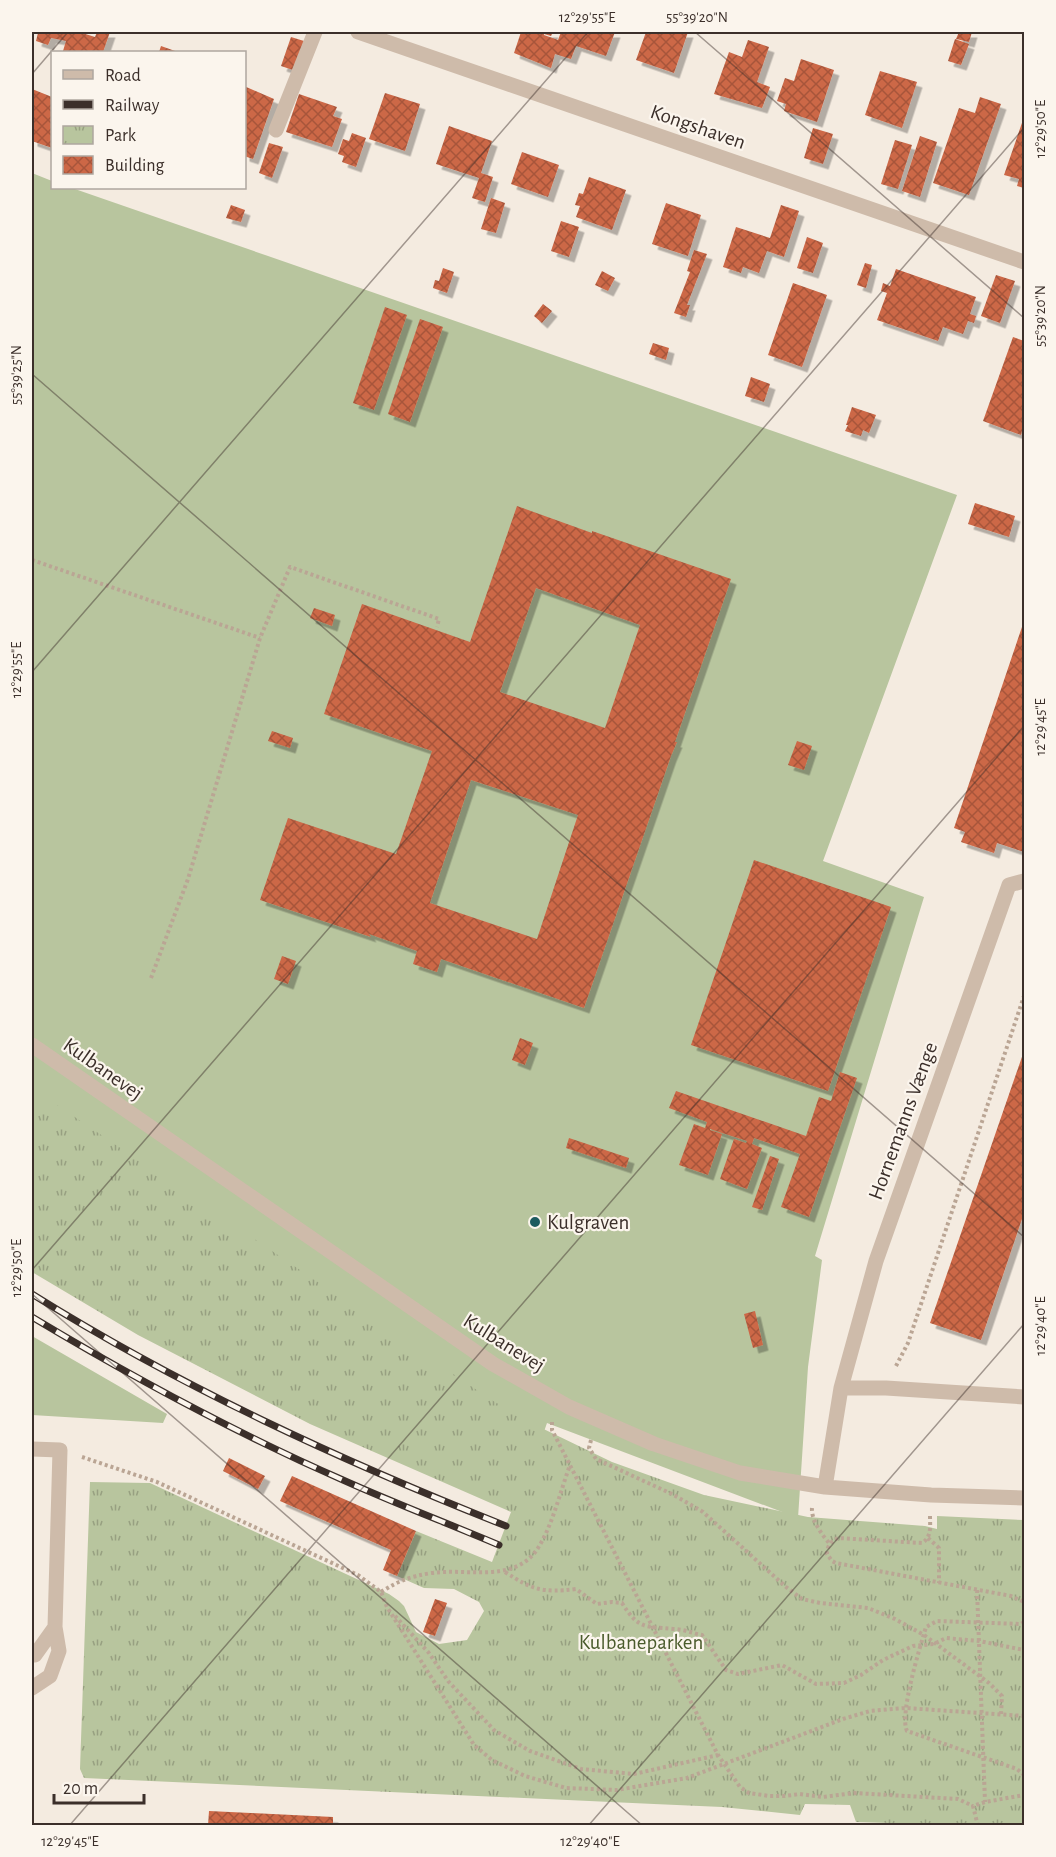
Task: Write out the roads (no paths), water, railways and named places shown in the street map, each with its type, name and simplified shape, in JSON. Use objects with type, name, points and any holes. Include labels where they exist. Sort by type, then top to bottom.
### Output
[{"type":"street","points":[[276,130],[315,32]]},
{"type":"street","name":"Kongshaven","points":[[358,32],[1024,262]]},
{"type":"street","name":"Hornemanns Vænge","points":[[821,1486],[841,1388],[876,1261],[1009,885],[1024,881]]},
{"type":"street","name":"Kulbanevej","points":[[32,1045],[484,1357],[553,1398],[597,1419],[654,1444],[740,1473],[821,1486],[931,1495],[1024,1498]]},
{"type":"street","points":[[841,1388],[886,1388],[1024,1397]]},
{"type":"street","points":[[32,1449],[60,1450],[55,1627],[59,1651],[50,1676],[32,1688]]},
{"type":"street","points":[[32,1655],[35,1655],[55,1627]]},
{"type":"railway","points":[[32,1294],[146,1360],[263,1420],[323,1449],[506,1526]]},
{"type":"railway","points":[[32,1317],[146,1383],[224,1424],[362,1488],[499,1545]]},
{"type":"place","name":"Kulgraven","points":[[535,1222]]},
{"type":"park label","name":"Kulbaneparken","points":[[641,1642]]}]
